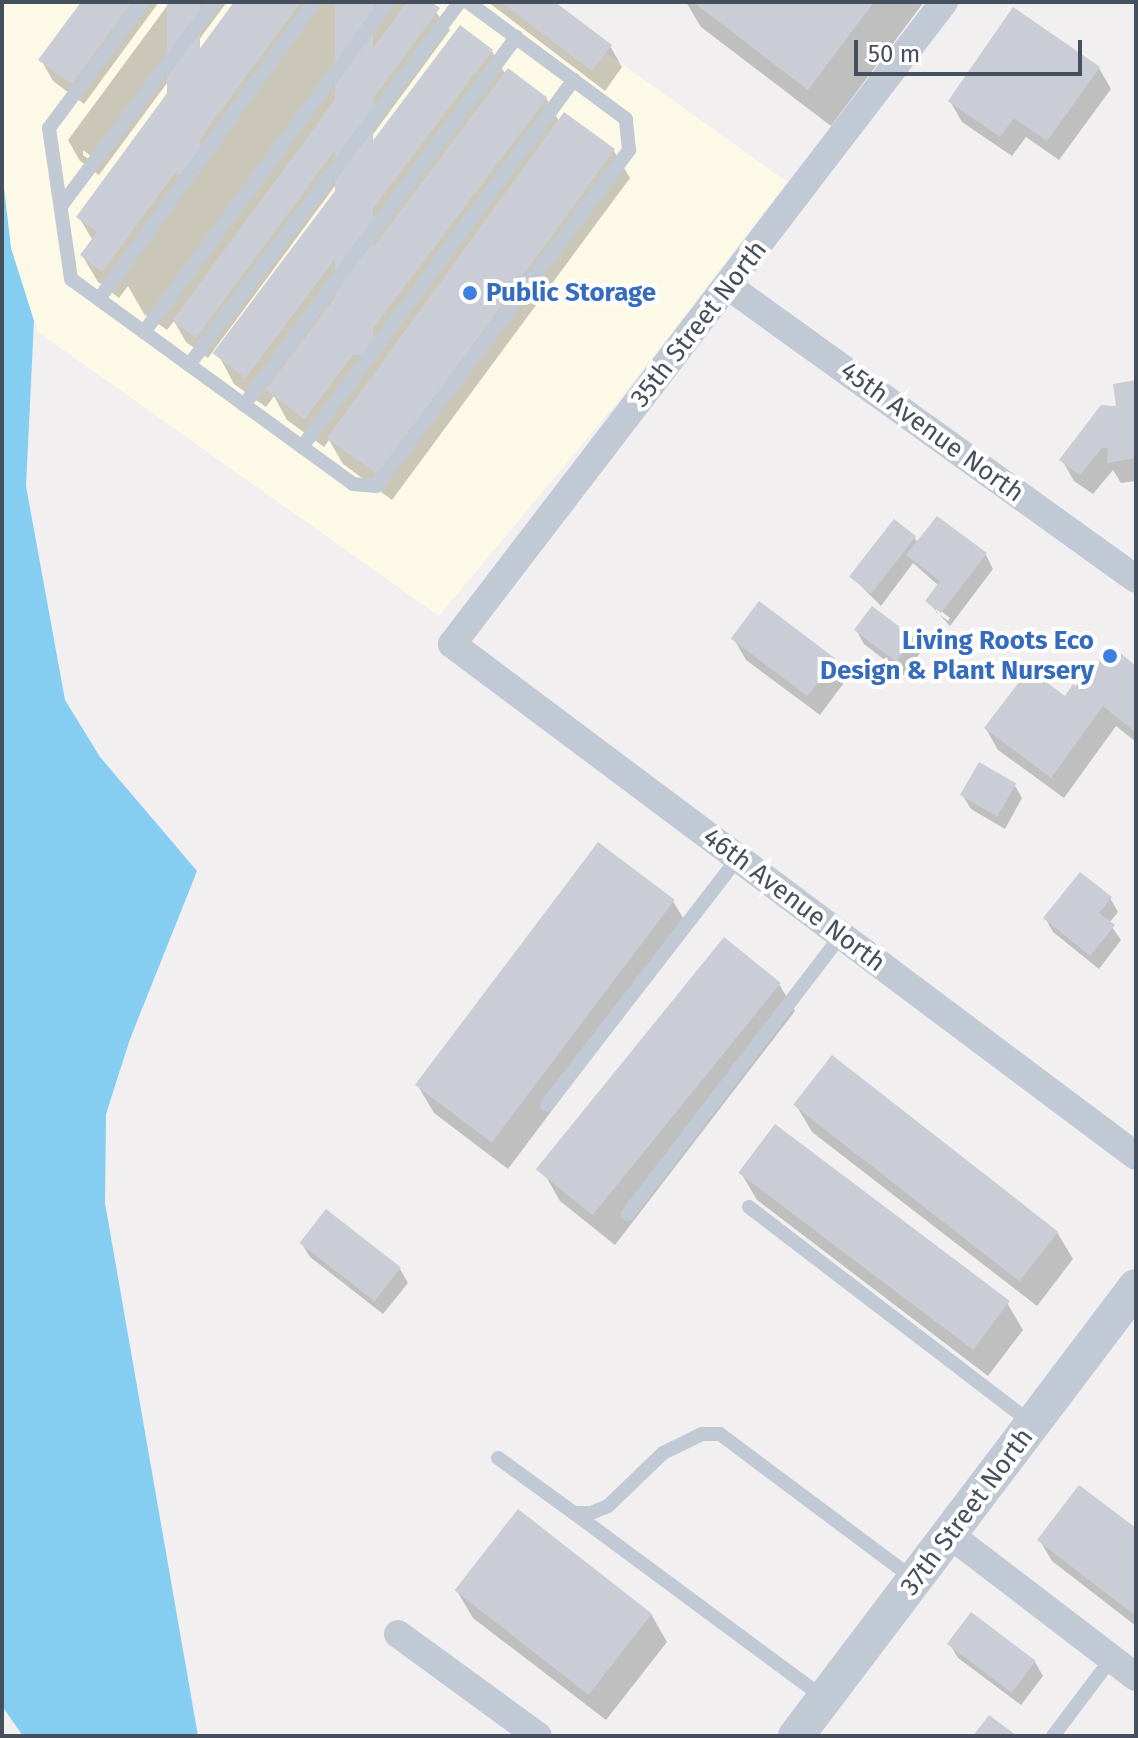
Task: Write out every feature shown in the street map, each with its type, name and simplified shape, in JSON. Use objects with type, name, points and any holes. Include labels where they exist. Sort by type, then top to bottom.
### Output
[{"type":"street","name":"35th Street North","points":[[452,644],[944,2]]},
{"type":"street","name":"45th Avenue North","points":[[728,286],[1136,579]]},
{"type":"street","name":"46th Avenue North","points":[[452,644],[1136,1156]]},
{"type":"street","name":"37th Street North","points":[[796,1736],[1136,1287]]},
{"type":"street","points":[[950,1535],[1136,1677]]},
{"type":"street","points":[[398,1634],[538,1736]]},
{"type":"lane","points":[[143,2],[49,128],[71,279],[353,484],[376,486],[629,150],[626,119],[468,2]]},
{"type":"lane","points":[[61,206],[214,2]]},
{"type":"lane","points":[[99,299],[314,2]]},
{"type":"lane","points":[[144,332],[387,2]]},
{"type":"lane","points":[[189,365],[460,2]]},
{"type":"lane","points":[[244,405],[516,37]]},
{"type":"lane","points":[[302,447],[574,80]]},
{"type":"lane","points":[[547,1105],[738,858]]},
{"type":"lane","points":[[628,1214],[841,935]]},
{"type":"lane","points":[[749,1207],[1034,1424]]},
{"type":"lane","points":[[574,1513],[608,1506],[663,1453],[685,1440],[720,1434],[915,1580]]},
{"type":"lane","points":[[498,1458],[824,1699]]},
{"type":"lane","points":[[1053,1736],[1112,1658]]},
{"type":"shaded area","points":[[2,2],[535,2],[787,182],[625,393],[439,616],[38,332],[11,248],[2,171]]},
{"type":"water","points":[[2,171],[11,248],[34,321],[26,486],[65,700],[100,757],[197,871],[130,1039],[106,1114],[105,1203],[198,1736],[23,1736],[2,1706]]},
{"type":"building","points":[[81,2],[132,2],[72,84],[38,60]]},
{"type":"building","points":[[167,2],[200,2],[200,174],[167,174]]},
{"type":"building","points":[[234,2],[301,2],[102,272],[80,255],[97,232],[76,217]]},
{"type":"building","points":[[335,2],[373,2],[373,355],[335,355]]},
{"type":"building","points":[[407,2],[431,2],[440,8],[196,338],[172,321]]},
{"type":"building","points":[[501,2],[555,2],[612,45],[592,71]]},
{"type":"building","points":[[693,2],[874,2],[808,90]]},
{"type":"building","points":[[1013,7],[1100,67],[1047,141],[1014,118],[1000,137],[948,101]]},
{"type":"building","points":[[460,25],[493,50],[245,378],[213,353]]},
{"type":"building","name":"Public Storage","points":[[508,68],[547,97],[305,419],[265,390]]},
{"type":"building","name":"Public Storage","points":[[564,112],[615,149],[378,475],[327,438]]},
{"type":"building","points":[[1136,380],[1136,458],[1107,463],[1108,448],[1102,448],[1080,475],[1059,460],[1101,405],[1116,406],[1113,384]]},
{"type":"building","points":[[937,516],[987,553],[941,613],[925,601],[940,581],[906,555]]},
{"type":"building","points":[[894,519],[916,536],[871,594],[849,577]]},
{"type":"building","points":[[759,601],[836,659],[807,696],[731,639]]},
{"type":"building","points":[[872,606],[914,638],[896,662],[854,630]]},
{"type":"building","points":[[1111,645],[1136,666],[1136,733],[1103,706],[1051,778],[984,728],[1029,669],[1065,696],[1073,684],[1091,698],[1078,686]]},
{"type":"building","points":[[979,762],[1016,784],[997,816],[960,795]]},
{"type":"building","points":[[598,842],[675,900],[492,1143],[415,1085]]},
{"type":"building","points":[[1080,872],[1112,897],[1099,913],[1115,925],[1090,956],[1043,918]]},
{"type":"building","points":[[724,937],[781,983],[593,1215],[536,1169]]},
{"type":"building","points":[[832,1055],[1058,1232],[1019,1281],[793,1105]]},
{"type":"building","points":[[775,1124],[1010,1301],[973,1350],[738,1173]]},
{"type":"building","points":[[326,1209],[401,1267],[374,1301],[300,1243]]},
{"type":"building","points":[[1079,1485],[1136,1528],[1136,1616],[1037,1540]]},
{"type":"building","points":[[518,1509],[652,1614],[589,1695],[455,1590]]},
{"type":"building","points":[[971,1612],[1036,1661],[1012,1693],[947,1644]]},
{"type":"building","points":[[989,1715],[1017,1736],[973,1736]]},
{"type":"place","name":"Public Storage","points":[[470,293]]},
{"type":"place","name":"Living Roots Eco Design & Plant Nursery","points":[[1110,656]]}]
